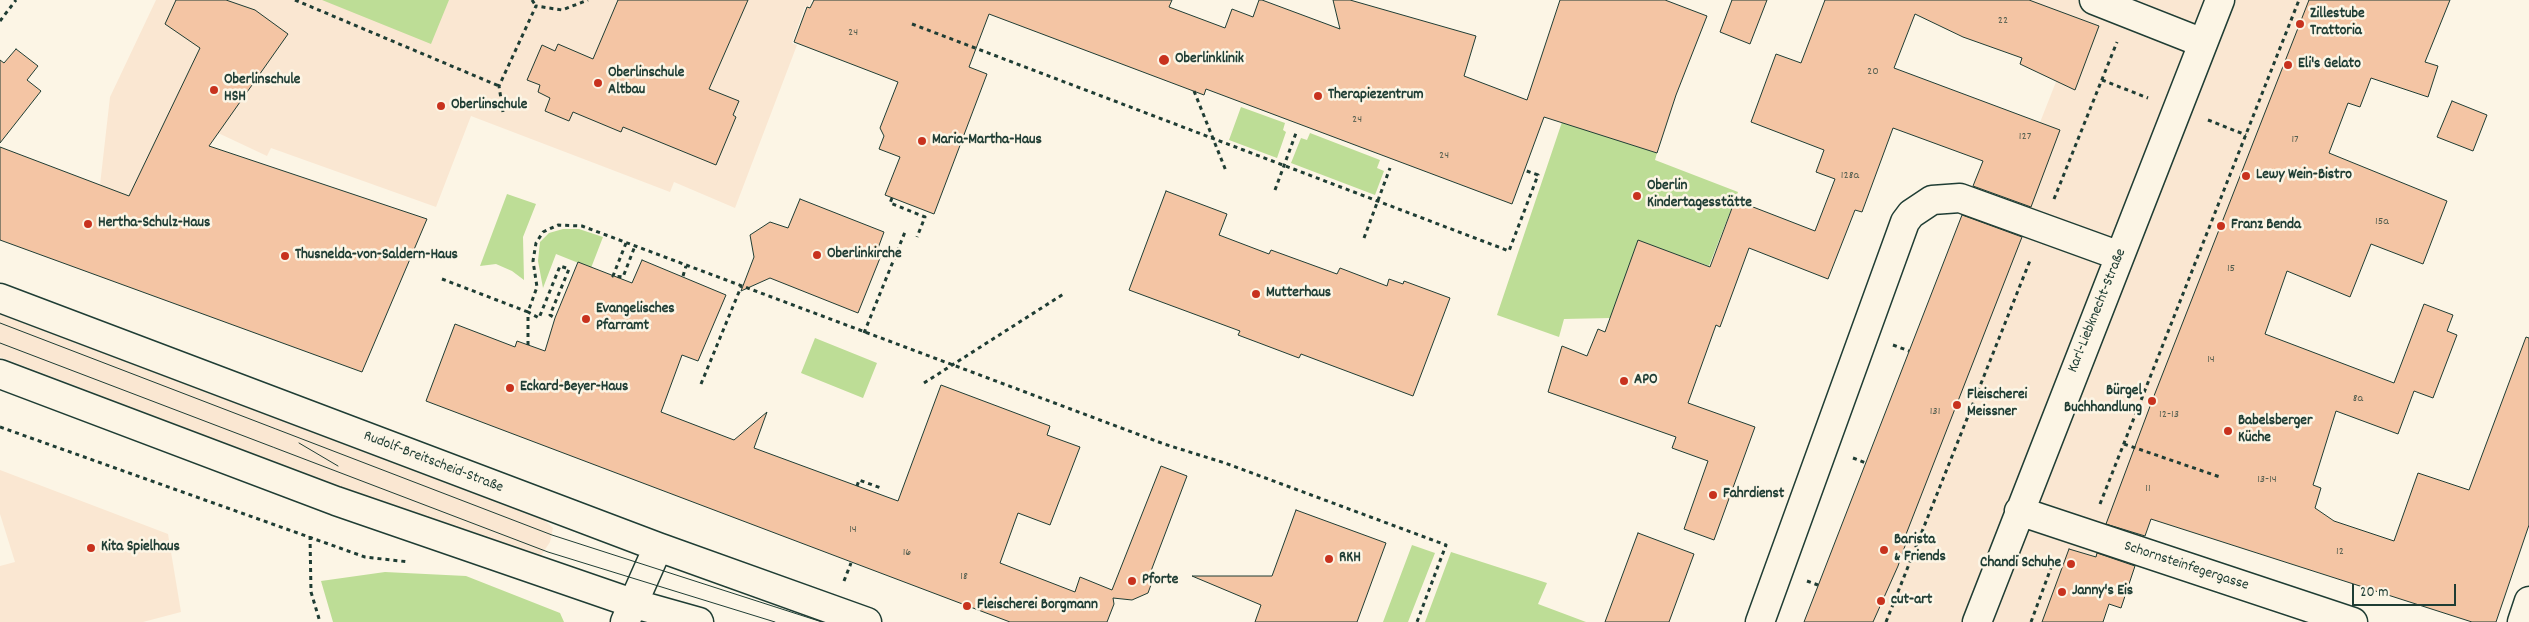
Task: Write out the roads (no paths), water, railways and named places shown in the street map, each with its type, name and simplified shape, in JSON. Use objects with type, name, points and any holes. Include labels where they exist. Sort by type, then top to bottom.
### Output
[{"type":"street","points":[[2094,0],[2203,43]]},
{"type":"street","name":"Karl-Liebknecht-Straße","points":[[1977,622],[2220,0]]},
{"type":"street","points":[[1760,622],[1905,222],[1911,214],[1932,200],[1960,198],[2120,256]]},
{"type":"street","name":"Rudolf-Breitscheid-Straße","points":[[0,298],[658,548],[867,622]]},
{"type":"street","points":[[0,374],[630,613],[699,622]]},
{"type":"street","name":"Schornsteinfegergasse","points":[[2019,511],[2353,622]]},
{"type":"street","points":[[630,613],[658,548]]},
{"type":"street","points":[[2522,622],[2529,601]]},
{"type":"tram line","points":[[0,323],[552,535],[822,622]]},
{"type":"tram line","points":[[0,343],[548,552],[775,622]]},
{"type":"tram line","points":[[299,443],[338,466]]},
{"type":"place","name":"Zillestube Trattoria","points":[[2300,24]]},
{"type":"place","name":"Oberlinklinik","points":[[1164,60]]},
{"type":"place","name":"Eli's Gelato","points":[[2288,65]]},
{"type":"place","name":"Oberlinschule Altbau","points":[[598,83]]},
{"type":"place","name":"Oberlinschule HSH","points":[[214,90]]},
{"type":"place","name":"Therapiezentrum","points":[[1318,96]]},
{"type":"place","name":"Oberlinschule","points":[[441,106]]},
{"type":"place","name":"Maria-Martha-Haus","points":[[922,141]]},
{"type":"place","name":"Lewy Wein-Bistro","points":[[2246,176]]},
{"type":"place","name":"Oberlin Kindertagesstätte","points":[[1637,196]]},
{"type":"place","name":"Hertha-Schulz-Haus","points":[[88,224]]},
{"type":"place","name":"Franz Benda","points":[[2221,226]]},
{"type":"place","name":"Oberlinkirche","points":[[817,255]]},
{"type":"place","name":"Thusnelda-von-Saldern-Haus","points":[[285,256]]},
{"type":"place","name":"Mutterhaus","points":[[1256,294]]},
{"type":"place","name":"Evangelisches Pfarramt","points":[[586,319]]},
{"type":"place","name":"APO","points":[[1624,381]]},
{"type":"place","name":"Eckard-Beyer-Haus","points":[[510,388]]},
{"type":"place","name":"Bürgel Buchhandlung","points":[[2152,401]]},
{"type":"place","name":"Fleischerei Meissner","points":[[1957,405]]},
{"type":"place","name":"Babelsberger Küche","points":[[2228,431]]},
{"type":"place","name":"Fahrdienst","points":[[1713,495]]},
{"type":"place","name":"Kita Spielhaus","points":[[91,548]]},
{"type":"place","name":"Barista & Friends","points":[[1884,550]]},
{"type":"place","name":"RKH","points":[[1329,559]]},
{"type":"place","name":"Chandi Schuhe","points":[[2071,564]]},
{"type":"place","name":"Pforte","points":[[1132,581]]},
{"type":"place","name":"Janny's Eis","points":[[2062,592]]},
{"type":"place","name":"cut-art","points":[[1881,601]]},
{"type":"place","name":"Fleischerei Borgmann","points":[[967,606]]}]
